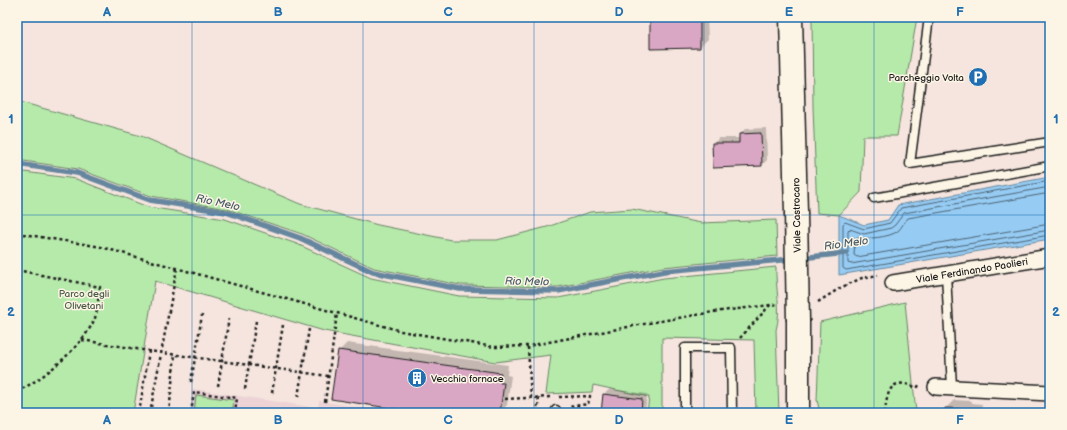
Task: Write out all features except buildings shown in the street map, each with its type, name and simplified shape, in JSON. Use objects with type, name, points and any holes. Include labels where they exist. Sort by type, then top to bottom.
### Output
[{"type":"street","name":"Viale Castrocaro","points":[[791,17],[796,213],[792,312],[798,413]]},
{"type":"street","name":"Viale Ferdinando Paolieri","points":[[889,278],[946,274],[1050,257]]},
{"type":"street","points":[[936,386],[1050,393]]},
{"type":"lane","points":[[929,17],[910,164],[1050,142]]},
{"type":"lane","points":[[874,198],[1050,166]]},
{"type":"lane","points":[[946,274],[952,387]]},
{"type":"lane","points":[[685,413],[685,348],[731,348],[732,413]]},
{"type":"path","points":[[17,233],[102,247],[401,331],[494,347],[528,346],[649,323],[771,304],[792,312]]},
{"type":"path","points":[[150,413],[160,352],[177,268]]},
{"type":"path","points":[[17,270],[100,287],[95,318],[82,340],[48,372],[17,391]]},
{"type":"path","points":[[818,302],[840,288],[862,278],[889,278]]},
{"type":"path","points":[[731,348],[771,304]]},
{"type":"path","points":[[325,402],[337,313]]},
{"type":"path","points":[[191,382],[202,315]]},
{"type":"path","points":[[218,386],[229,318]]},
{"type":"path","points":[[245,389],[256,321]]},
{"type":"path","points":[[272,393],[283,325]]},
{"type":"path","points":[[298,397],[309,330]]},
{"type":"path","points":[[82,340],[328,376]]},
{"type":"path","points":[[528,346],[531,398]]},
{"type":"path","points":[[139,413],[149,351]]},
{"type":"path","points":[[169,413],[175,354]]},
{"type":"path","points":[[885,413],[887,396],[891,388],[897,384],[907,383]]},
{"type":"path","points":[[191,413],[194,392],[237,398],[235,413]]},
{"type":"path","points":[[537,413],[540,398]]},
{"type":"shaded area","points":[[193,389],[318,408],[319,401],[398,413],[190,413]]},
{"type":"green space","points":[[812,17],[917,17],[897,136],[863,136],[861,192],[839,215],[817,213],[813,107]]},
{"type":"green space","points":[[17,101],[141,136],[300,204],[378,225],[451,240],[497,240],[547,227],[590,212],[632,209],[701,223],[776,220],[777,256],[663,267],[558,287],[460,285],[374,268],[302,234],[227,209],[151,196],[78,169],[17,160]]},
{"type":"green space","name":"Parco degli Olivetani","points":[[17,171],[76,179],[148,207],[225,219],[297,244],[371,278],[459,296],[558,298],[664,278],[776,267],[778,322],[776,330],[779,413],[756,413],[754,340],[662,338],[662,413],[647,413],[649,397],[593,385],[592,392],[546,394],[551,355],[495,362],[324,331],[155,281],[133,413],[17,413]]},
{"type":"green space","points":[[905,302],[916,413],[820,413],[817,400],[820,322]]},
{"type":"green space","points":[[196,395],[234,400],[232,413],[194,413]]},
{"type":"water","points":[[1050,177],[1050,239],[839,275],[839,215],[864,225],[888,220],[898,205]]},
{"type":"waterway","name":"Rio Melo","points":[[17,164],[77,173],[150,200],[226,212],[300,238],[373,272],[460,289],[558,291],[664,271],[792,259]]},
{"type":"waterway","name":"Rio Melo","points":[[801,258],[846,253]]},
{"type":"place","name":"Parcheggio Volta","points":[[978,77]]},
{"type":"place","name":"Vecchia fornace","points":[[417,378]]}]
